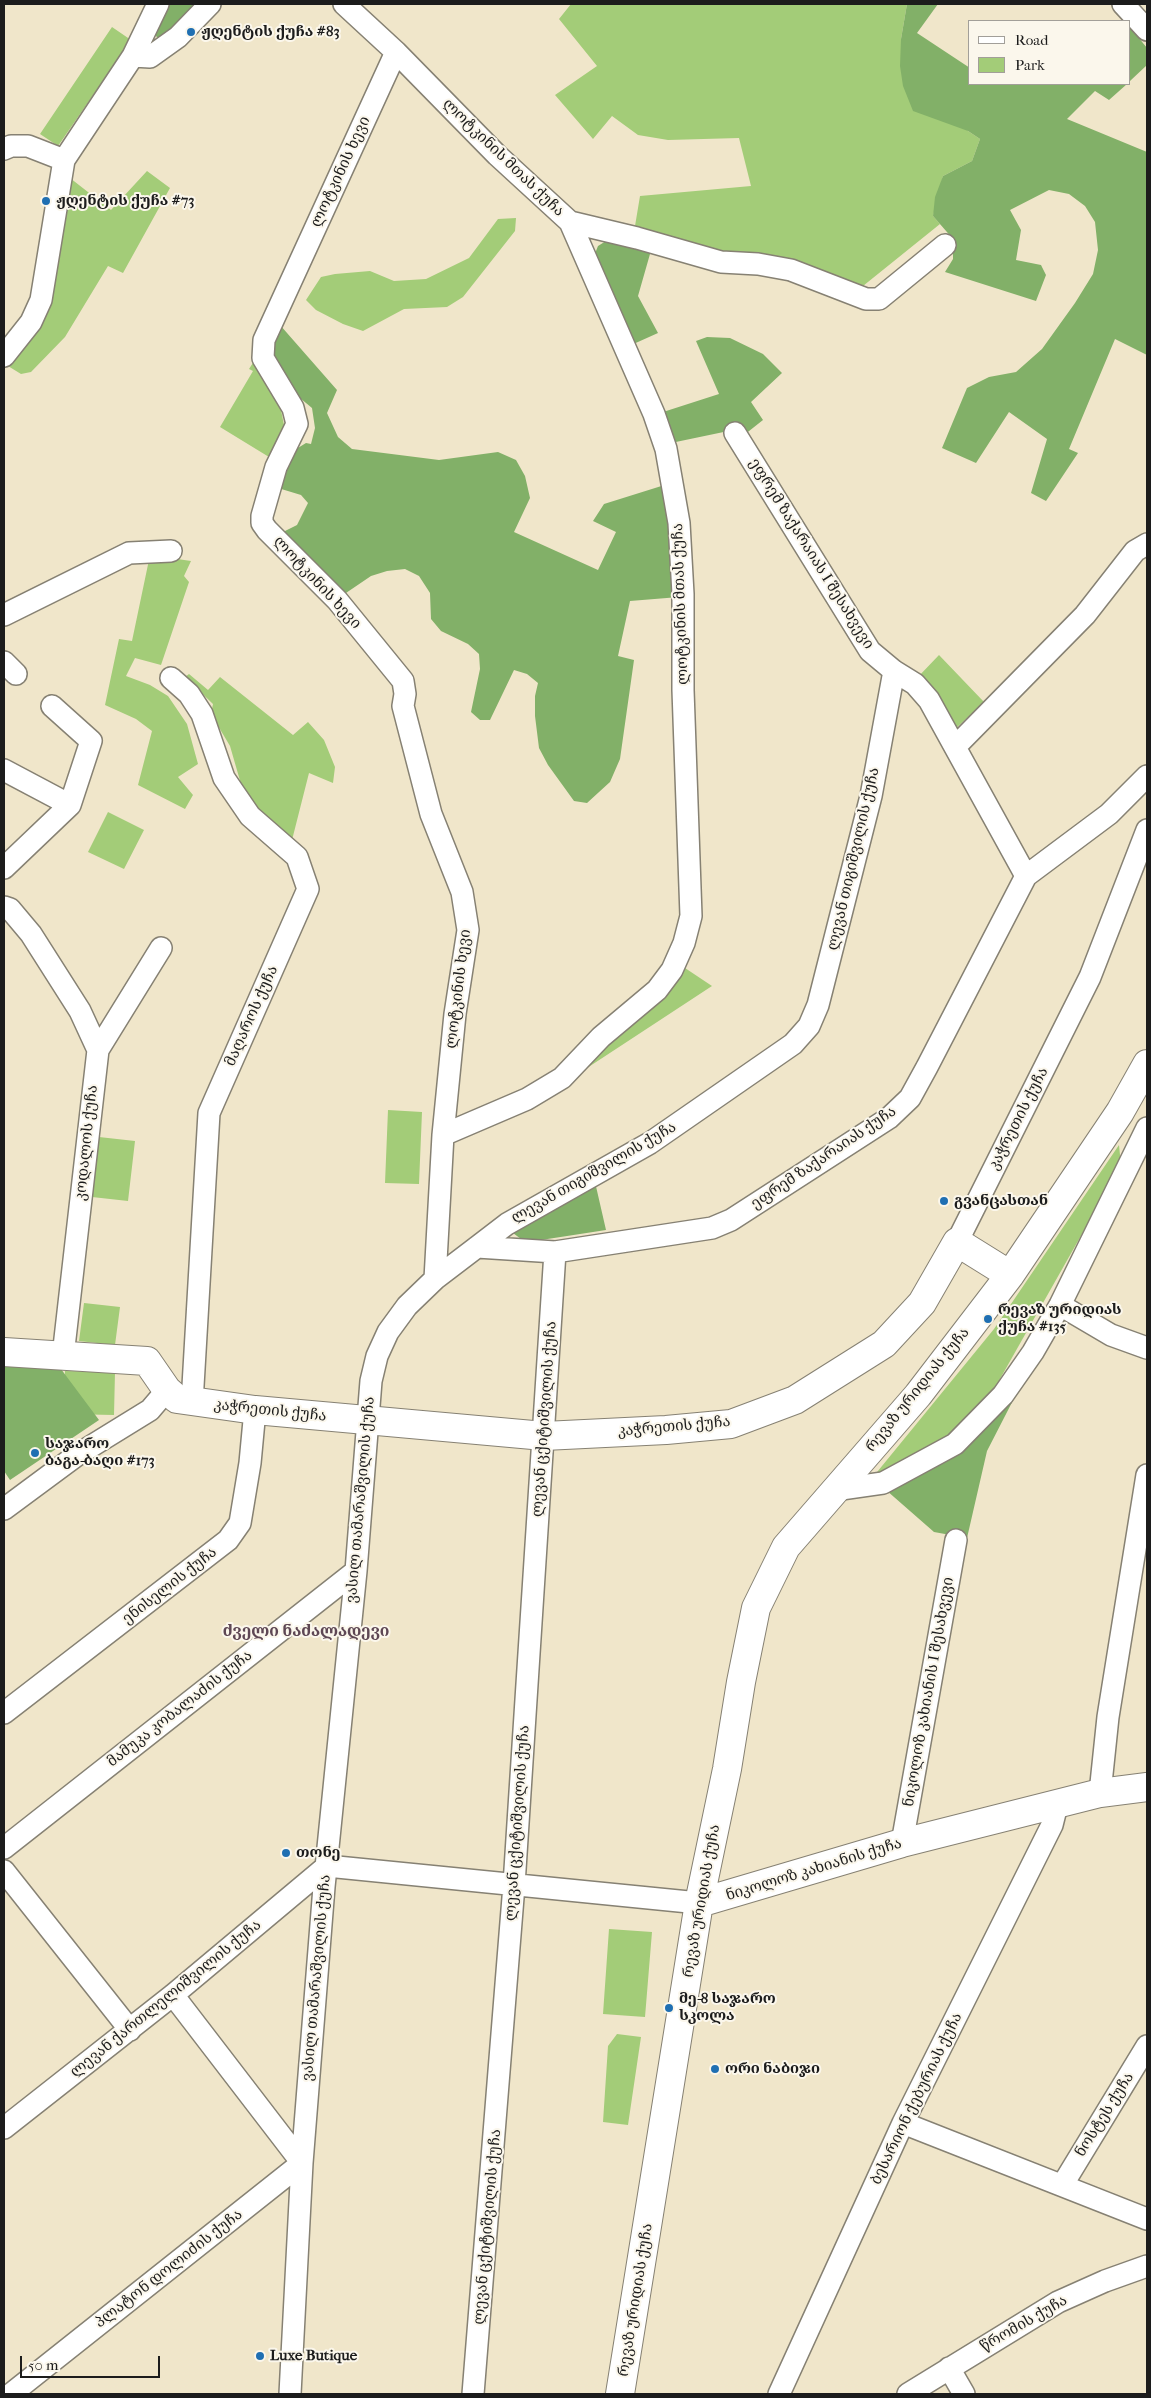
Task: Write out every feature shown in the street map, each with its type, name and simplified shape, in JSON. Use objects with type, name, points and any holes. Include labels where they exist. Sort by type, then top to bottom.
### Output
[{"type":"street","points":[[4,356],[31,322],[41,300],[64,160],[133,56],[158,4]]},
{"type":"street","points":[[133,56],[150,57],[178,37],[210,4]]},
{"type":"street","name":"ლოტკინის მთას ქუჩა","points":[[344,4],[396,52],[497,156],[570,222],[654,414],[666,449],[679,523],[683,594],[683,690],[691,916],[684,943],[672,970],[657,990],[601,1037],[562,1078],[527,1099],[443,1135]]},
{"type":"street","points":[[1123,4],[1147,30]]},
{"type":"street","name":"ლოტკინის ხევი","points":[[396,52],[264,340],[263,358],[293,408],[297,424],[276,467],[262,516],[262,524],[337,600],[403,681],[405,694],[403,706],[411,738],[431,814],[462,892],[468,930],[455,1014],[443,1135]]},
{"type":"street","points":[[4,149],[11,146],[28,146],[64,160]]},
{"type":"street","points":[[570,222],[638,238],[721,262],[758,264],[790,270],[866,300],[879,299],[945,245]]},
{"type":"street","name":"ეფრემ ზაქარაიას I შესახვევი","points":[[735,433],[870,651],[894,671]]},
{"type":"street","points":[[955,748],[1084,615],[1143,551]]},
{"type":"street","points":[[4,616],[129,553],[171,552]]},
{"type":"street","points":[[4,646],[4,654]]},
{"type":"street","points":[[894,671],[915,684],[929,700],[1026,876]]},
{"type":"street","name":"ლევან თიგიშვილის ქუჩა","points":[[477,1247],[507,1224],[650,1143],[793,1044],[809,1026],[818,1005],[871,796],[894,671]]},
{"type":"street","name":"მაღაროს ქუჩა","points":[[170,678],[189,694],[202,714],[224,778],[250,816],[297,857],[308,889],[209,1113],[192,1403]]},
{"type":"street","points":[[4,868],[70,805],[91,741],[52,706]]},
{"type":"street","points":[[4,770],[70,805]]},
{"type":"street","name":"ეფრემ ზაქარაიას ქუჩა","points":[[477,1247],[555,1252],[712,1228],[731,1220],[889,1118],[910,1098],[1026,876],[1109,814],[1147,776]]},
{"type":"street","name":"კაჭრეთის ქუჩა","points":[[4,1352],[147,1361],[167,1390],[177,1399],[192,1403],[368,1422],[544,1436],[666,1430],[731,1424],[795,1400],[884,1344],[922,1303],[957,1242],[1090,977],[1147,830]]},
{"type":"street","points":[[4,907],[10,910],[31,934],[80,1011],[98,1050]]},
{"type":"street","name":"კოდალოს ქუჩა","points":[[63,1356],[98,1050],[161,948]]},
{"type":"street","name":"რევაზ ურიდიას ქუჩა","points":[[620,2394],[699,1904],[727,1769],[741,1682],[756,1608],[786,1547],[918,1395],[1010,1275],[1120,1112],[1147,1064]]},
{"type":"street","points":[[834,1490],[883,1483],[955,1444],[1003,1395],[1060,1306],[1147,1128]]},
{"type":"street","points":[[435,1278],[443,1135]]},
{"type":"street","points":[[957,1242],[1010,1275]]},
{"type":"street","points":[[435,1278],[477,1247]]},
{"type":"street","name":"ლევან ცქიტიშვილის ქუჩა","points":[[473,2394],[514,1885],[555,1252]]},
{"type":"street","name":"ვასილ თამარაშვილის ქუჩა","points":[[290,2394],[302,2163],[326,1866],[356,1571],[371,1381],[377,1356],[388,1332],[407,1306],[435,1278]]},
{"type":"street","points":[[1060,1306],[1111,1335],[1147,1348]]},
{"type":"street","points":[[4,1509],[77,1455],[150,1410],[167,1390]]},
{"type":"street","name":"ენისელის ქუჩა","points":[[4,1712],[228,1540],[240,1523],[250,1464],[255,1410]]},
{"type":"street","points":[[1100,1794],[1108,1717],[1147,1475]]},
{"type":"street","name":"ნიკოლოზ კახიანის I შესახვევი","points":[[902,1843],[956,1540]]},
{"type":"street","name":"მამუკა კობალაძის ქუჩა","points":[[4,1848],[356,1571]]},
{"type":"street","name":"ნიკოლოზ კახიანის ქუჩა","points":[[326,1866],[699,1904],[902,1843],[1100,1794],[1147,1787]]},
{"type":"street","name":"ბესარიონ ქებურიას ქუჩა","points":[[780,2394],[903,2123],[1052,1825],[1057,1805]]},
{"type":"street","name":"ლევან ქართლელიშვილის ქუჩა","points":[[4,2128],[130,2030],[326,1866]]},
{"type":"street","points":[[4,1871],[130,2030]]},
{"type":"street","points":[[173,1995],[302,2163]]},
{"type":"street","name":"ნოსტეს ქუჩა","points":[[1063,2184],[1147,2046]]},
{"type":"street","points":[[903,2123],[1063,2184],[1147,2219]]},
{"type":"street","name":"პლატონ დოლიძის ქუჩა","points":[[11,2394],[302,2163]]},
{"type":"street","name":"წრომის ქუჩა","points":[[908,2394],[1058,2302],[1105,2281],[1147,2266]]},
{"type":"street","points":[[949,2368],[964,2394]]},
{"type":"green space","points":[[167,4],[195,4],[167,35],[159,38],[152,34]]},
{"type":"green space","points":[[571,4],[907,4],[901,39],[968,131],[980,139],[972,161],[943,176],[933,216],[940,224],[863,286],[849,284],[816,268],[773,255],[716,258],[634,232],[640,196],[751,186],[739,138],[668,140],[638,135],[612,116],[593,139],[555,95],[597,66],[559,19]]},
{"type":"green space","points":[[907,4],[938,4],[917,33],[968,67],[968,85],[1126,85],[1109,100],[1095,91],[1067,119],[1147,152],[1147,355],[1115,339],[1069,449],[1078,453],[1046,501],[1031,493],[1047,439],[1009,412],[976,463],[942,448],[967,388],[989,377],[1016,372],[1042,349],[1075,303],[1093,274],[1098,250],[1095,222],[1085,206],[1069,194],[1049,190],[1010,210],[1021,230],[1016,260],[1041,265],[1046,275],[1036,301],[945,272],[953,259],[953,239],[933,216],[935,197],[943,176],[972,161],[980,139],[968,131],[913,111],[903,86],[900,66],[901,39]]},
{"type":"green space","points":[[112,27],[131,40],[58,146],[40,134]]},
{"type":"green space","points":[[1131,28],[1147,48],[1147,65],[1131,80]]},
{"type":"green space","points":[[147,171],[170,188],[123,273],[108,266],[65,337],[31,372],[21,374],[8,366],[40,322],[54,288],[70,178],[111,210]]},
{"type":"green space","points":[[516,218],[515,231],[463,297],[447,307],[404,309],[363,331],[343,324],[316,310],[306,300],[321,277],[335,274],[370,271],[394,281],[426,279],[469,258],[498,219]]},
{"type":"green space","points":[[606,241],[652,247],[638,296],[658,333],[629,346],[594,256],[598,246]]},
{"type":"green space","points":[[280,325],[337,390],[327,413],[338,437],[352,449],[439,460],[498,452],[516,460],[525,476],[530,498],[514,532],[598,570],[616,532],[593,521],[604,504],[671,483],[679,597],[630,601],[618,656],[634,660],[620,759],[610,782],[587,803],[574,801],[548,765],[539,748],[535,716],[535,696],[538,683],[527,674],[514,670],[490,720],[480,720],[471,712],[480,669],[479,654],[468,644],[441,631],[431,619],[430,593],[419,576],[405,569],[387,571],[371,576],[343,595],[283,532],[297,525],[308,503],[301,495],[278,488],[293,451],[306,443],[311,444],[315,428],[312,408],[300,398],[269,359]]},
{"type":"green space","points":[[707,337],[730,338],[763,354],[782,373],[751,402],[763,420],[744,435],[738,429],[671,443],[660,413],[719,394],[696,341]]},
{"type":"green space","points":[[258,355],[270,389],[281,410],[284,425],[280,438],[269,457],[220,427],[253,371],[249,369]]},
{"type":"green space","points":[[150,555],[191,561],[184,576],[189,582],[161,665],[135,658],[126,676],[150,685],[168,696],[187,724],[198,764],[178,777],[193,795],[185,809],[138,785],[152,731],[136,719],[105,705],[119,639],[132,641]]},
{"type":"green space","points":[[939,655],[984,702],[953,731],[917,678]]},
{"type":"green space","points":[[189,674],[208,690],[220,677],[293,735],[308,722],[324,740],[335,767],[333,783],[309,773],[291,844],[245,798],[230,746],[211,714],[213,704],[185,677]]},
{"type":"green space","points":[[108,812],[144,830],[124,869],[88,852]]},
{"type":"green space","points":[[682,966],[712,986],[555,1089]]},
{"type":"green space","points":[[388,1110],[422,1112],[419,1184],[385,1183]]},
{"type":"green space","points":[[99,1137],[135,1141],[128,1201],[92,1197]]},
{"type":"green space","points":[[1119,1145],[1121,1165],[992,1393],[950,1438],[873,1477],[994,1329]]},
{"type":"green space","points":[[595,1182],[606,1230],[541,1240],[521,1239],[513,1233],[523,1224]]},
{"type":"green space","points":[[84,1303],[120,1307],[115,1345],[79,1341]]},
{"type":"green space","name":"საჯარო ბაგა-ბაღი #173","points":[[4,1365],[61,1369],[99,1420],[10,1480],[4,1471]]},
{"type":"green space","points":[[65,1371],[115,1372],[114,1415],[64,1414]]},
{"type":"green space","points":[[1024,1379],[987,1451],[967,1538],[934,1532],[886,1490]]},
{"type":"green space","points":[[609,1929],[652,1932],[645,2017],[603,2014]]},
{"type":"green space","points":[[617,2034],[641,2037],[628,2125],[603,2122],[608,2046]]},
{"type":"place","name":"ჟღენტის ქუჩა #83","points":[[191,32]]},
{"type":"place","name":"ჟღენტის ქუჩა #73","points":[[46,201]]},
{"type":"place","name":"გვანცასთან","points":[[944,1201]]},
{"type":"place","name":"რევაზ ურიდიას ქუჩა #135","points":[[988,1319]]},
{"type":"place","name":"საჯარო ბაგა-ბაღი #173","points":[[35,1453]]},
{"type":"place","name":"თონე","points":[[286,1853]]},
{"type":"place","name":"მე-8 საჯარო სკოლა","points":[[669,2008]]},
{"type":"place","name":"ორი ნაბიჯი","points":[[715,2069]]},
{"type":"place","name":"Luxe Butique","points":[[260,2356]]},
{"type":"district","name":"ძველი ნაძალადევი","points":[[306,1632]]}]
